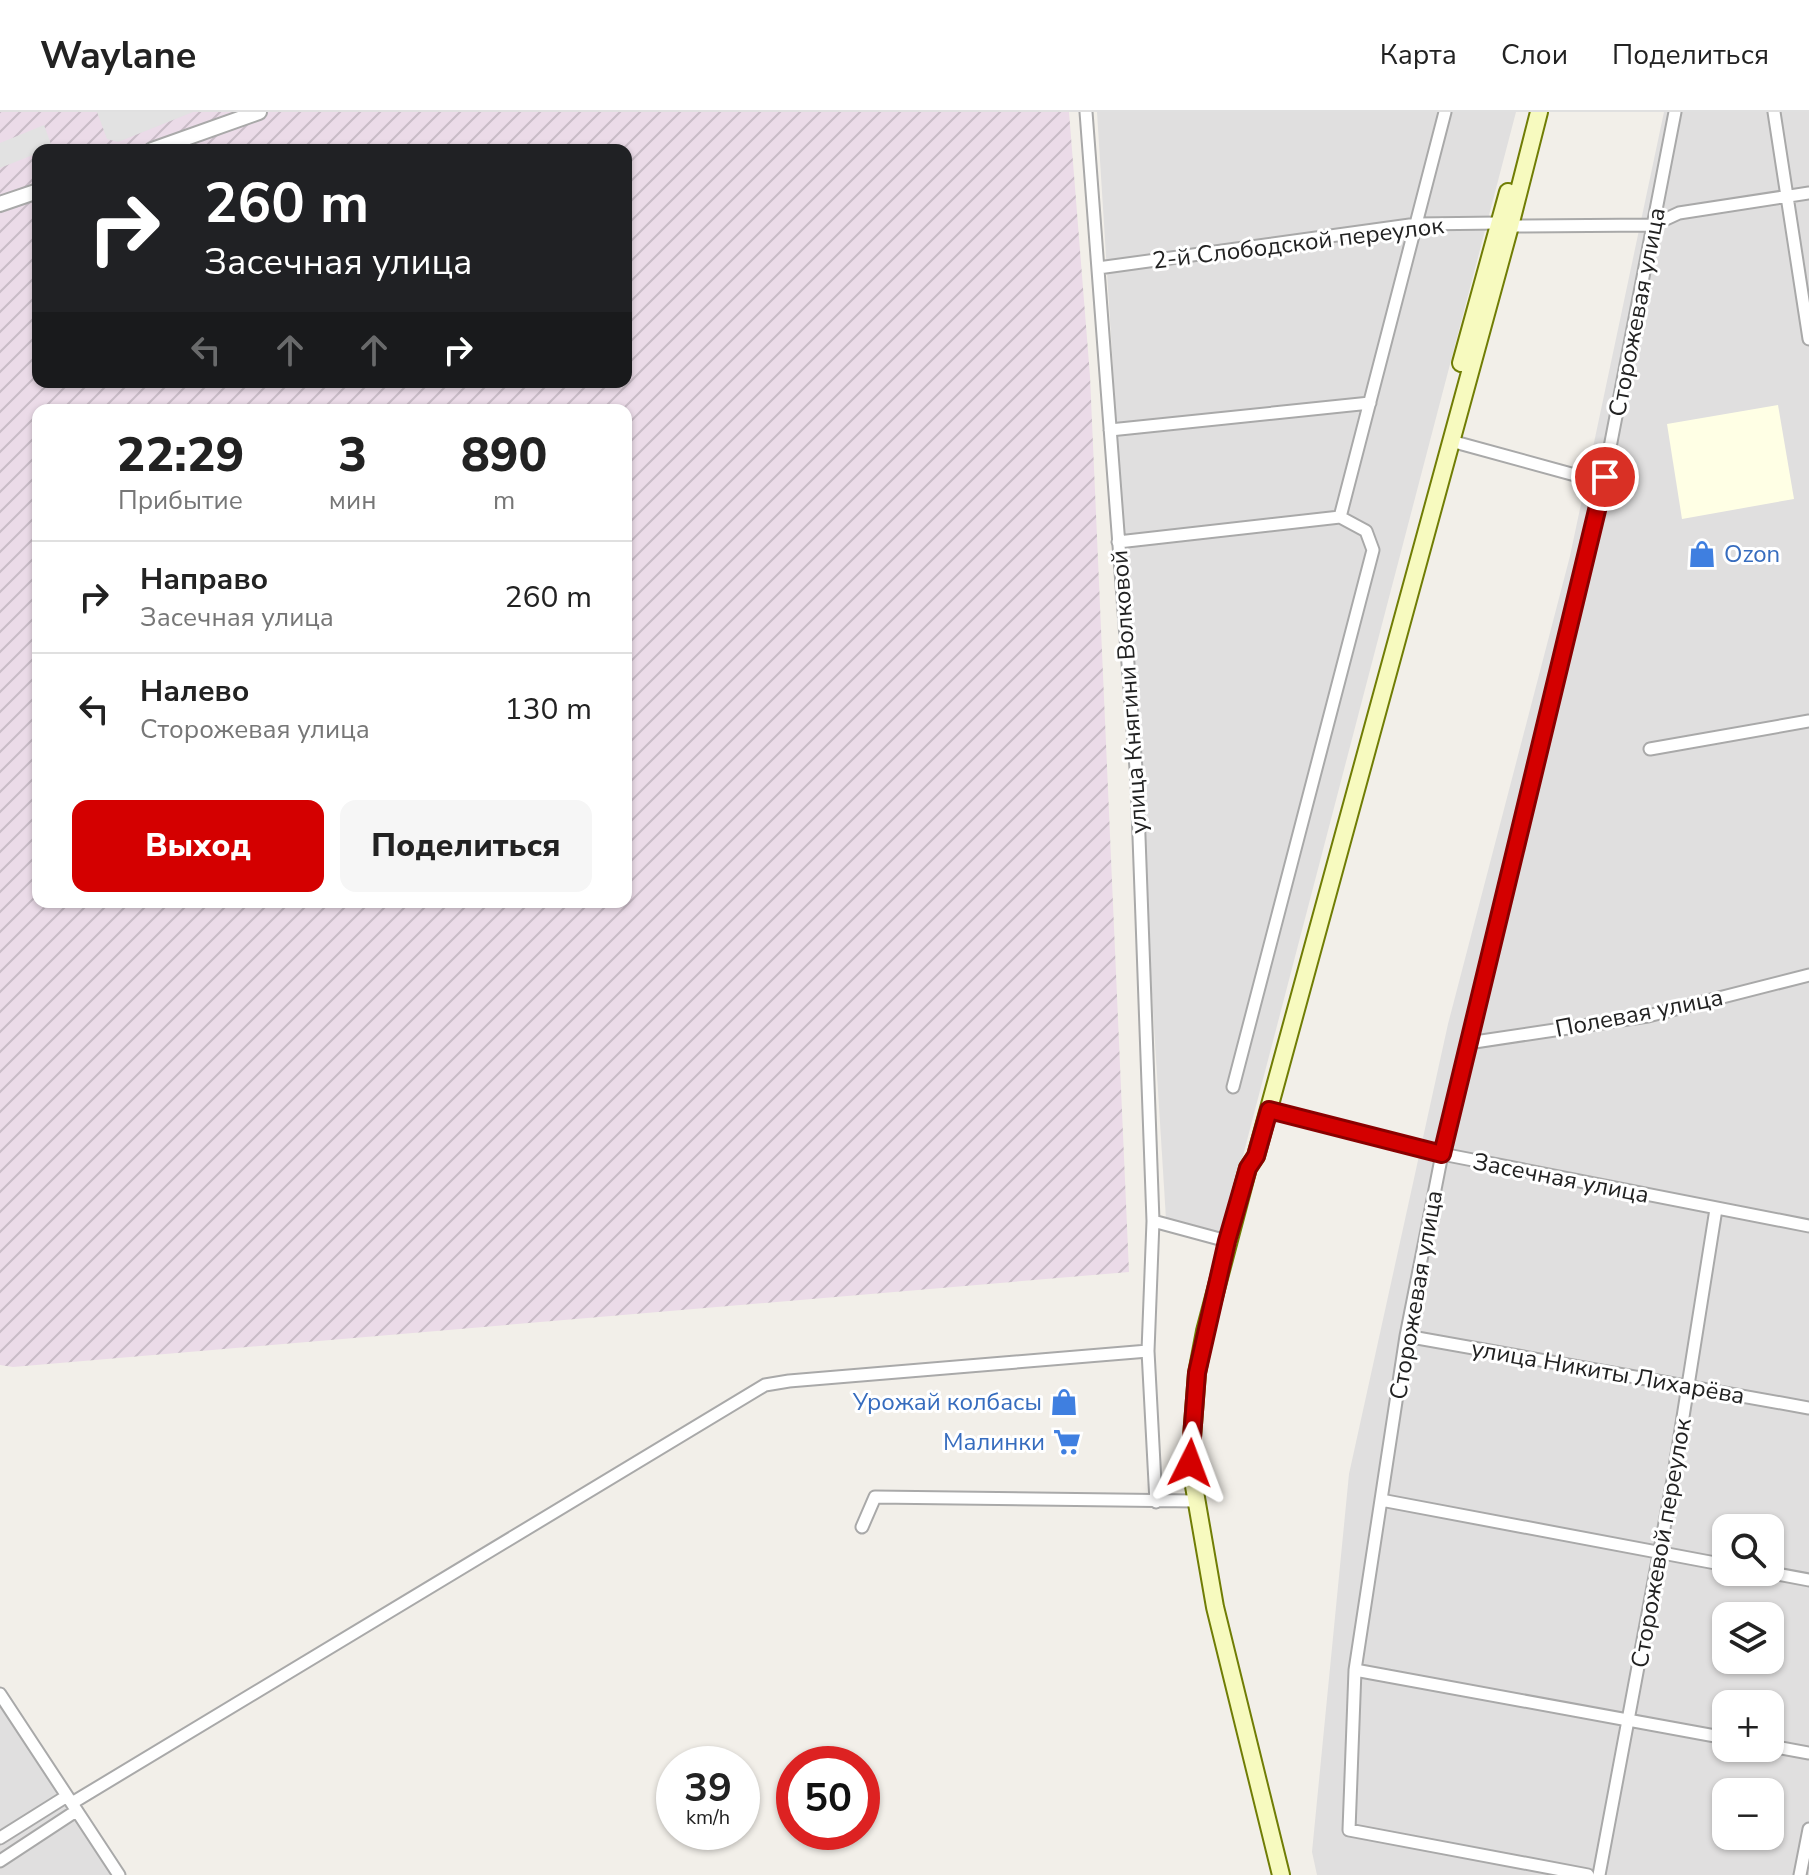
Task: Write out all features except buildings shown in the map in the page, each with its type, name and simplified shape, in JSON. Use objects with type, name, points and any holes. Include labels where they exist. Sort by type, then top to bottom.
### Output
[{"type":"main road","points":[[1281,1875],[1215,1607],[1195,1501],[1190,1463],[1197,1373],[1227,1241],[1269,1110],[1451,441],[1530,112]]},
{"type":"main road","points":[[1248,1168],[1246,1154],[1505,224],[1539,112]]},
{"type":"street","points":[[169,144],[259,112]]},
{"type":"street","name":"улица Княгини Волковой","points":[[1086,112],[1137,782],[1153,1221],[1148,1351],[1156,1502]]},
{"type":"street","points":[[1340,517],[1445,112]]},
{"type":"street","name":"Сторожевая улица","points":[[1588,1875],[1349,1830],[1355,1670],[1406,1336],[1442,1154],[1611,449],[1675,112]]},
{"type":"street","points":[[1774,112],[1809,339]]},
{"type":"street","points":[[0,204],[32,193]]},
{"type":"street","name":"2-й Слободской переулок","points":[[1098,268],[1417,224],[1653,225],[1679,213],[1809,193]]},
{"type":"street","points":[[1110,430],[1370,403]]},
{"type":"street","points":[[1451,441],[1575,475],[1593,471],[1611,449]]},
{"type":"street","points":[[1118,542],[1340,517],[1366,531],[1373,550],[1233,1087]]},
{"type":"street","points":[[1650,749],[1809,721]]},
{"type":"street","name":"Полевая улица","points":[[1468,1043],[1648,1016],[1809,975]]},
{"type":"street","name":"Засечная улица","points":[[1269,1110],[1442,1154],[1809,1226]]},
{"type":"street","name":"Сторожевой переулок","points":[[1599,1875],[1689,1387],[1716,1209]]},
{"type":"street","points":[[1153,1221],[1227,1241]]},
{"type":"street","name":"улица Никиты Лихарёва","points":[[1406,1336],[1809,1408]]},
{"type":"street","points":[[0,1838],[72,1803],[765,1385],[1148,1351]]},
{"type":"street","points":[[862,1527],[875,1497],[1195,1501]]},
{"type":"street","points":[[1381,1500],[1712,1562]]},
{"type":"street","points":[[1784,1575],[1809,1580]]},
{"type":"street","points":[[1355,1670],[1712,1736]]},
{"type":"street","points":[[0,1694],[119,1875]]},
{"type":"street","points":[[1784,1749],[1809,1753]]},
{"type":"street","points":[[0,1861],[72,1803]]},
{"type":"street","points":[[1800,1875],[1809,1829]]},
{"type":"shaded area","points":[[0,112],[1069,112],[1090,376],[1129,1272],[13,1367],[0,1365]]},
{"type":"shaded area","points":[[97,112],[193,112],[118,142],[107,139]]},
{"type":"shaded area","points":[[1097,112],[1516,112],[1222,1236],[1166,1219]]},
{"type":"shaded area","points":[[1664,112],[1809,112],[1809,1875],[1317,1875],[1312,1852],[1349,1474],[1448,1024],[1570,556]]},
{"type":"shaded area","points":[[44,125],[51,144],[32,144],[32,155],[0,168],[0,143]]},
{"type":"shaded area","points":[[1778,405],[1794,499],[1682,519],[1667,424]]},
{"type":"shaded area","points":[[0,1694],[119,1875],[0,1875]]},
{"type":"place","name":"Ozon","points":[[1702,554]]},
{"type":"place","name":"Урожай колбасы","points":[[1064,1402]]},
{"type":"place","name":"Малинки","points":[[1067,1442]]},
{"type":"route","points":[[1190,1463],[1197,1373],[1205,1331],[1248,1168],[1256,1156],[1269,1110],[1442,1154],[1605,477]]}]
